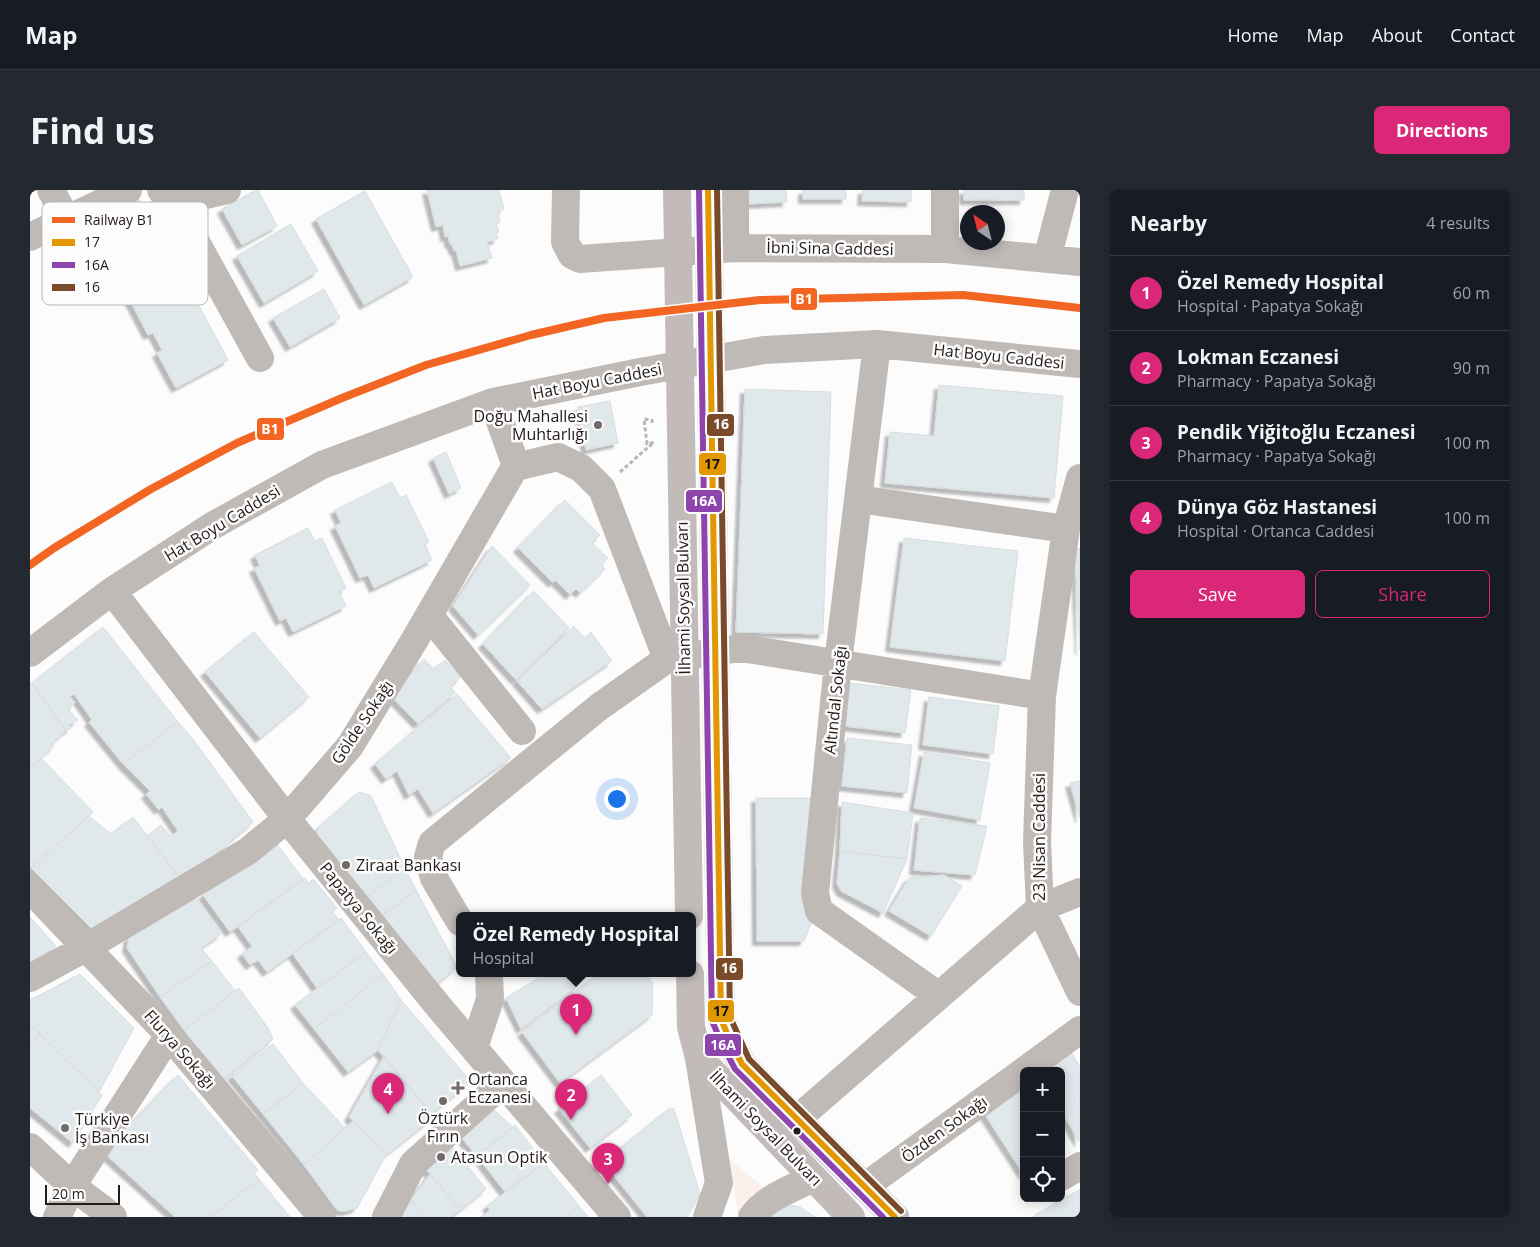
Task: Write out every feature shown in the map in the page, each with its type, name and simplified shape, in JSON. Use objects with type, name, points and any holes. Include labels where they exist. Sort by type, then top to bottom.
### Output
[{"type":"main road","name":"İlhami Soysal Bulvarı","points":[[676,190],[676,663],[689,912]]},
{"type":"main road","name":"İlhami Soysal Bulvarı","points":[[708,190],[721,1019],[742,1064],[895,1217]]},
{"type":"main road","name":"İlhami Soysal Bulvarı","points":[[690,977],[691,1027],[699,1058],[851,1217]]},
{"type":"street","points":[[51,190],[57,202]]},
{"type":"street","points":[[102,202],[128,190]]},
{"type":"street","points":[[167,198],[202,196],[227,190]]},
{"type":"street","name":"İbni Sina Caddesi","points":[[566,190],[566,242],[572,255],[580,259],[735,248],[945,250],[1080,262]]},
{"type":"street","points":[[735,190],[735,248]]},
{"type":"street","points":[[945,190],[945,250]]},
{"type":"street","points":[[1047,259],[1065,190]]},
{"type":"street","points":[[30,236],[42,230]]},
{"type":"street","points":[[208,264],[260,358]]},
{"type":"street","name":"Hat Boyu Caddesi","points":[[30,653],[112,591],[212,526],[322,465],[491,402],[640,372],[764,350],[877,344],[1080,364]]},
{"type":"street","name":"Altındal Sokağı","points":[[877,344],[838,663],[815,894],[819,911],[939,996]]},
{"type":"street","points":[[491,402],[510,462],[515,467],[558,457],[581,468],[602,489],[676,663]]},
{"type":"street","name":"Gölde Sokağı","points":[[30,978],[87,947],[248,852],[287,819],[350,746],[515,467]]},
{"type":"street","name":"23 Nisan Caddesi","points":[[797,1119],[1040,908],[1037,842],[1042,696],[1066,528],[1080,478]]},
{"type":"street","points":[[858,499],[1066,528]]},
{"type":"street","name":"Papatya Sokağı","points":[[112,591],[287,819],[503,1083],[617,1217]]},
{"type":"street","points":[[429,615],[522,731]]},
{"type":"street","points":[[456,915],[434,878],[428,857],[432,843],[599,706],[676,663],[740,648],[1042,696]]},
{"type":"street","name":"Flurya Sokağı","points":[[30,889],[169,1035],[322,1217]]},
{"type":"street","points":[[1080,892],[1040,908],[1080,992]]},
{"type":"street","points":[[474,1048],[490,999],[489,977]]},
{"type":"street","name":"Özden Sokağı","points":[[1029,1067],[1080,1030]]},
{"type":"street","points":[[57,1217],[72,1186],[169,1035]]},
{"type":"street","points":[[699,1058],[718,1183],[707,1217]]},
{"type":"street","name":"Özden Sokağı","points":[[864,1187],[1020,1074]]},
{"type":"street","points":[[386,1217],[413,1164],[503,1083]]},
{"type":"street","points":[[30,1147],[72,1186],[113,1217]]},
{"type":"street","points":[[1065,1175],[1080,1166]]},
{"type":"street","points":[[752,1217],[776,1196],[811,1179]]},
{"type":"path","points":[[652,428],[652,420],[644,420],[647,444],[653,442]]},
{"type":"path","points":[[602,489],[653,442],[653,435]]},
{"type":"shaded area","points":[[730,1160],[766,1189],[738,1215]]},
{"type":"building","points":[[258,190],[277,226],[242,245],[222,209]]},
{"type":"building","points":[[427,190],[499,190],[504,209],[498,211],[500,222],[496,224],[499,232],[496,233],[498,239],[487,242],[492,258],[460,266],[456,250],[454,251],[452,244],[450,244],[448,236],[445,237],[443,225],[436,227]]},
{"type":"building","points":[[748,190],[786,190],[787,202],[748,204]]},
{"type":"building","points":[[803,190],[846,190],[846,199],[803,199]]},
{"type":"building","points":[[863,190],[911,190],[911,202],[862,201]]},
{"type":"building","points":[[964,190],[1024,190],[1024,200],[964,200]]},
{"type":"building","points":[[134,191],[140,202],[114,202]]},
{"type":"building","points":[[365,191],[413,277],[364,305],[316,219]]},
{"type":"building","points":[[291,224],[318,271],[264,303],[237,256]]},
{"type":"building","points":[[324,289],[340,318],[290,347],[273,318]]},
{"type":"building","points":[[132,305],[199,305],[228,360],[176,388],[157,353],[162,350],[153,333],[148,335]]},
{"type":"building","points":[[939,385],[1063,396],[1054,498],[885,483],[890,432],[934,436]]},
{"type":"building","points":[[745,389],[831,392],[823,634],[736,632]]},
{"type":"building","name":"Doğu Mahallesi Muhtarlığı","points":[[610,401],[618,443],[586,450],[578,407]]},
{"type":"building","points":[[446,452],[461,488],[449,494],[433,458]]},
{"type":"building","points":[[392,482],[400,498],[406,495],[429,542],[425,544],[432,560],[374,588],[368,575],[360,578],[335,526],[341,523],[335,510]]},
{"type":"building","points":[[565,500],[600,535],[592,543],[608,558],[601,565],[605,569],[580,593],[576,589],[570,595],[555,580],[553,583],[518,548]]},
{"type":"building","points":[[308,528],[315,541],[322,538],[346,588],[339,592],[346,606],[293,632],[286,618],[280,621],[254,568],[260,566],[255,555]]},
{"type":"building","points":[[904,538],[1018,551],[1005,661],[890,647]]},
{"type":"building","points":[[492,546],[530,585],[478,635],[453,606]]},
{"type":"building","points":[[1075,549],[1080,549],[1080,650]]},
{"type":"building","points":[[534,591],[569,628],[516,680],[483,644]]},
{"type":"building","points":[[574,626],[585,639],[591,632],[612,661],[542,709],[517,681]]},
{"type":"building","points":[[103,627],[178,722],[123,764],[89,722],[92,720],[74,694],[70,696],[75,703],[68,709],[78,720],[69,725],[71,728],[66,731],[32,683]]},
{"type":"building","points":[[254,632],[309,697],[260,738],[205,672]]},
{"type":"building","points":[[424,659],[434,669],[445,660],[461,677],[450,686],[455,693],[418,724],[392,697]]},
{"type":"building","points":[[32,683],[66,731],[52,743],[54,746],[30,768],[30,684]]},
{"type":"building","points":[[849,683],[911,690],[905,733],[844,726]]},
{"type":"building","points":[[457,694],[511,758],[433,813],[418,789],[409,795],[397,771],[386,779],[375,764]]},
{"type":"building","points":[[929,697],[999,706],[993,754],[923,745]]},
{"type":"building","points":[[178,722],[192,738],[253,822],[182,882],[148,836],[161,825],[171,836],[178,831],[162,807],[159,810],[146,794],[150,791],[123,764]]},
{"type":"building","points":[[847,738],[912,745],[907,793],[842,786]]},
{"type":"building","points":[[924,752],[990,763],[980,820],[914,808]]},
{"type":"building","points":[[41,758],[93,812],[31,868],[30,768]]},
{"type":"building","points":[[1080,781],[1080,818],[1070,783]]},
{"type":"building","points":[[359,792],[371,796],[405,868],[364,899],[316,839],[318,828]]},
{"type":"building","points":[[756,798],[813,798],[814,916],[804,941],[757,941]]},
{"type":"building","points":[[842,802],[913,813],[907,859],[840,851]]},
{"type":"building","points":[[89,816],[111,834],[133,817],[178,876],[94,931],[31,868]]},
{"type":"building","points":[[920,818],[987,826],[975,875],[914,870]]},
{"type":"building","points":[[276,843],[303,879],[230,932],[203,895]]},
{"type":"building","points":[[840,851],[907,859],[883,913],[841,891],[837,883]]},
{"type":"building","points":[[405,868],[416,890],[378,919],[364,899]]},
{"type":"building","points":[[944,875],[962,886],[931,936],[889,911],[909,878]]},
{"type":"building","points":[[305,878],[309,883],[313,879],[337,908],[333,912],[339,920],[267,972],[258,960],[250,965],[242,954],[252,946],[238,927]]},
{"type":"building","points":[[416,890],[456,965],[456,968],[438,983],[428,980],[378,919]]},
{"type":"building","points":[[193,894],[221,934],[201,948],[212,961],[160,997],[127,948],[129,937]]},
{"type":"building","points":[[30,917],[56,946],[30,964]]},
{"type":"building","points":[[341,918],[366,952],[317,988],[292,953]]},
{"type":"building","points":[[366,952],[383,974],[314,1029],[295,1005]]},
{"type":"building","points":[[212,961],[235,991],[184,1030],[160,997]]},
{"type":"building","points":[[80,974],[134,1028],[99,1092],[30,1025],[30,1000]]},
{"type":"building","points":[[383,974],[401,1000],[378,1050],[348,1072],[314,1029]]},
{"type":"building","points":[[540,977],[571,977],[577,987],[521,1029],[506,998]]},
{"type":"building","points":[[594,977],[648,977],[653,983],[652,1015],[560,1083],[522,1032]]},
{"type":"building","points":[[239,988],[268,1028],[273,1039],[220,1082],[184,1030]]},
{"type":"building","points":[[401,1000],[471,1082],[431,1114],[378,1050]]},
{"type":"building","points":[[30,1025],[40,1034],[30,1045]]},
{"type":"building","points":[[40,1034],[102,1095],[73,1143],[30,1108],[30,1045]]},
{"type":"building","points":[[273,1044],[303,1083],[263,1114],[232,1076]]},
{"type":"building","points":[[1070,1050],[1080,1067],[1079,1142],[1065,1117],[1065,1067],[1045,1067]]},
{"type":"building","points":[[384,1056],[434,1117],[386,1155],[349,1117]]},
{"type":"building","points":[[178,1075],[258,1170],[254,1173],[259,1179],[210,1217],[175,1217],[103,1152]]},
{"type":"building","points":[[601,1075],[632,1115],[590,1148],[559,1109]]},
{"type":"building","points":[[303,1083],[345,1128],[304,1165],[263,1114]]},
{"type":"building","points":[[1020,1086],[1020,1169],[982,1110]]},
{"type":"building","points":[[670,1108],[674,1109],[700,1194],[687,1217],[647,1217],[603,1162]]},
{"type":"building","points":[[493,1109],[513,1127],[477,1156],[460,1136]]},
{"type":"building","points":[[353,1121],[386,1155],[357,1208],[341,1211],[337,1210],[304,1165]]},
{"type":"building","points":[[515,1125],[544,1163],[505,1192],[477,1156]]},
{"type":"building","points":[[450,1144],[486,1189],[460,1210],[426,1169]]},
{"type":"building","points":[[544,1163],[579,1206],[565,1217],[482,1217],[490,1210],[487,1206]]},
{"type":"building","points":[[430,1174],[460,1210],[450,1217],[426,1217],[411,1200]]},
{"type":"building","points":[[259,1179],[290,1217],[210,1217]]},
{"type":"building","points":[[1080,1189],[1080,1217],[1036,1217],[1035,1215],[1058,1202],[1065,1202],[1065,1198]]},
{"type":"building","points":[[411,1200],[426,1217],[402,1217]]},
{"type":"building","points":[[789,1205],[800,1207],[815,1217],[763,1217]]},
{"type":"building","points":[[579,1206],[588,1217],[565,1217]]},
{"type":"rail line","name":"B1","points":[[30,565],[54,548],[151,489],[237,443],[342,398],[426,365],[531,335],[604,318],[760,300],[963,295],[1080,308]]},
{"type":"transit line","name":"16A","points":[[699,190],[712,1021],[735,1069],[883,1217]]},
{"type":"transit line","name":"17","points":[[708,190],[721,1019],[742,1064],[895,1217]]},
{"type":"transit line","name":"16","points":[[717,190],[730,1017],[749,1059],[901,1211]]},
{"type":"place","name":"Doğu Mahallesi Muhtarlığı","points":[[598,425]]},
{"type":"place","name":"Ziraat Bankası","points":[[346,865]]},
{"type":"place","name":"Özel Remedy Hospital","points":[[576,1035]]},
{"type":"place","name":"Ortanca Eczanesi","points":[[458,1088]]},
{"type":"place","name":"Öztürk Fırın","points":[[443,1101]]},
{"type":"place","name":"Dünya Göz Hastanesi","points":[[388,1114]]},
{"type":"place","name":"Lokman Eczanesi","points":[[571,1120]]},
{"type":"place","name":"Türkiye İş Bankası","points":[[65,1128]]},
{"type":"place","name":"Atasun Optik","points":[[441,1157]]},
{"type":"place","name":"Pendik Yiğitoğlu Eczanesi","points":[[608,1184]]}]
